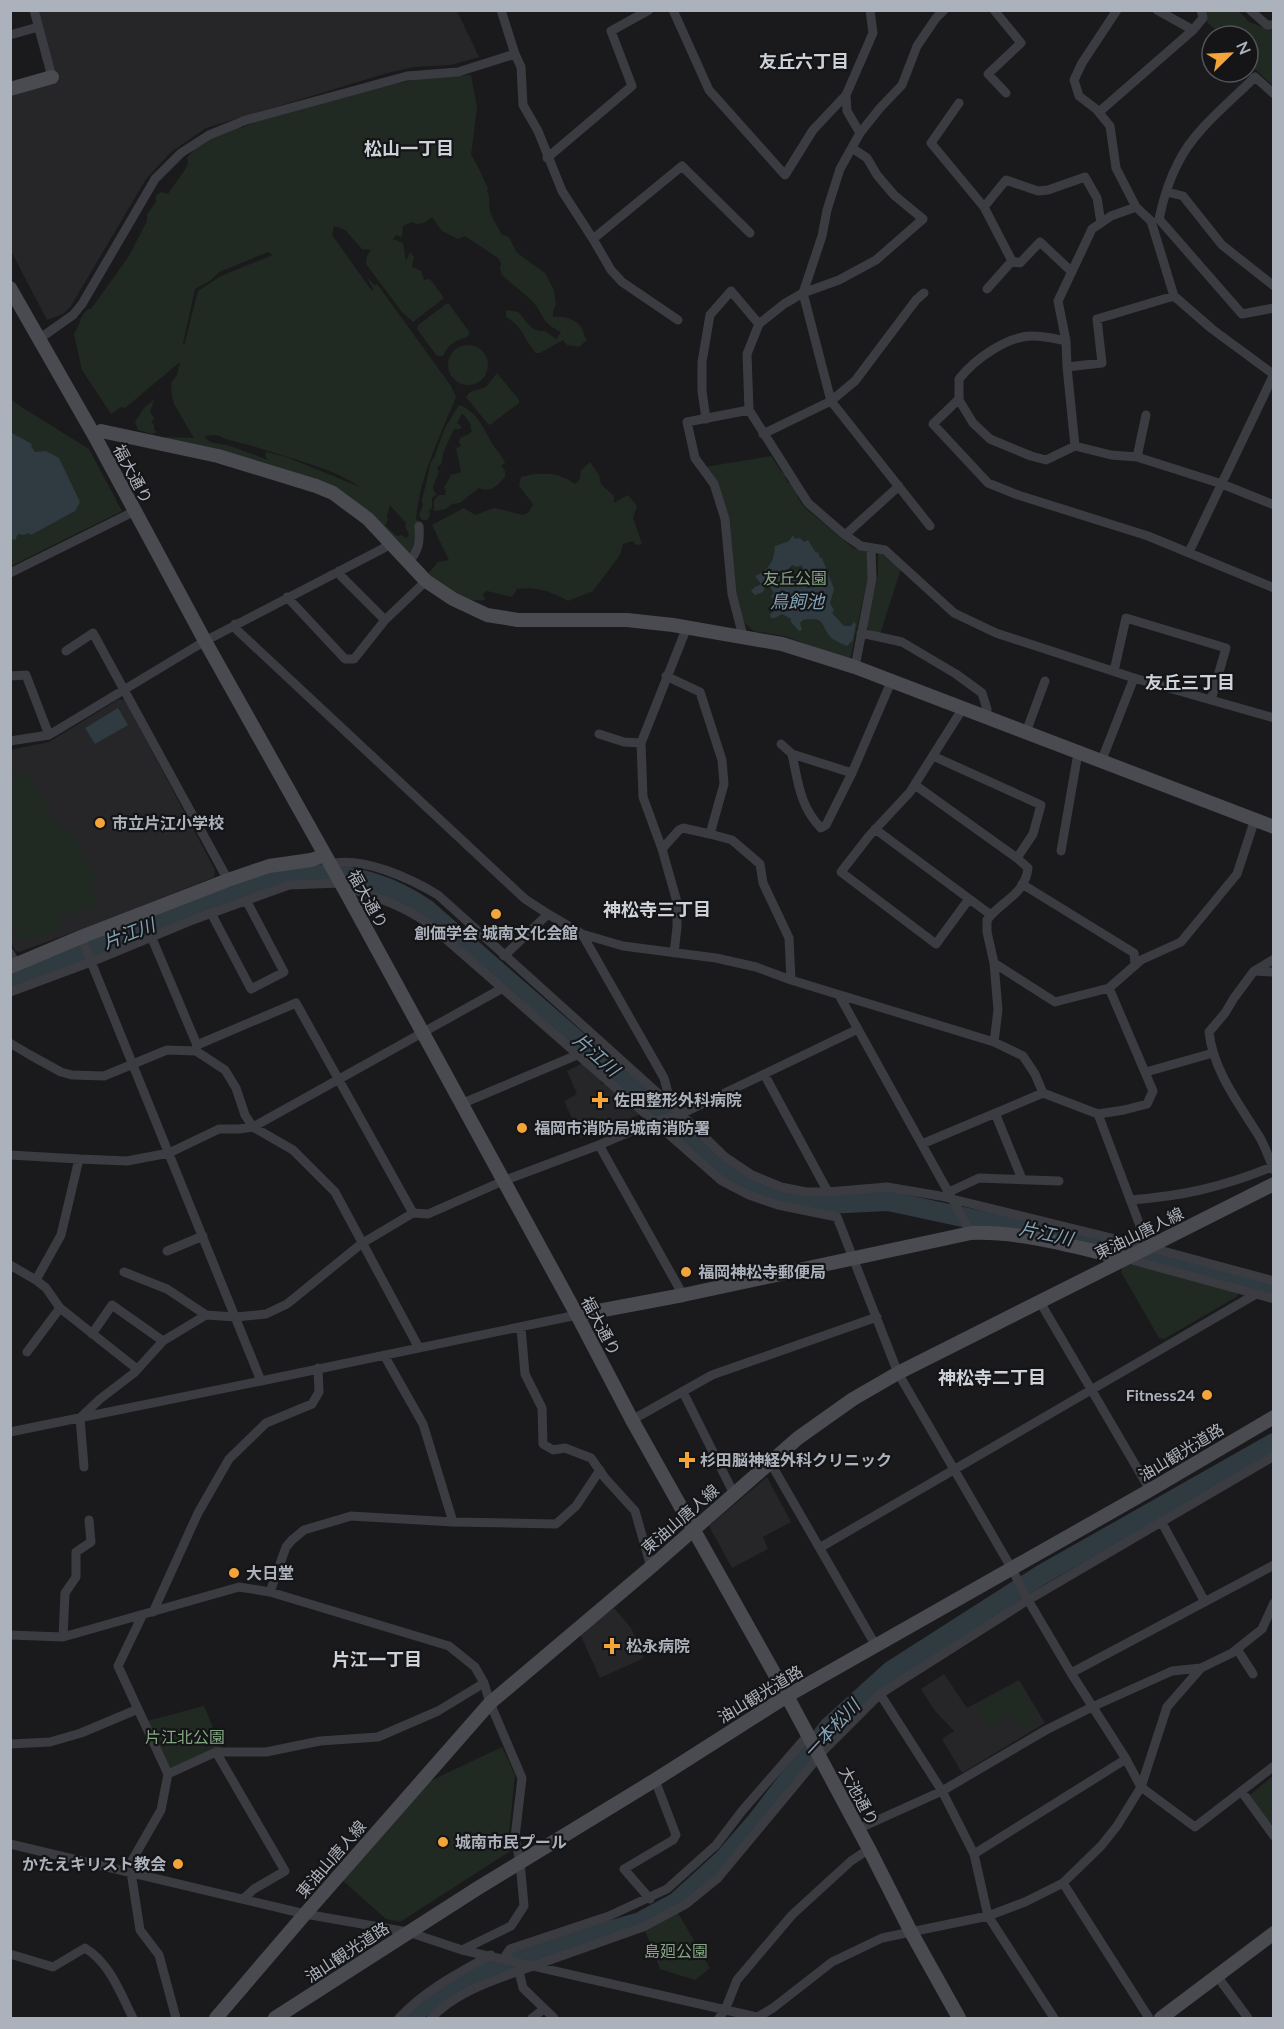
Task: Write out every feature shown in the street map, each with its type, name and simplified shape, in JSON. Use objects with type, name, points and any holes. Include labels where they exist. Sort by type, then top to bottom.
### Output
[{"type":"street","points":[[10,89],[52,77],[34,10]]},
{"type":"street","points":[[501,10],[521,67],[523,105],[538,131],[562,191],[611,270],[622,282],[678,320]]},
{"type":"street","points":[[547,158],[632,86],[611,31],[649,10]]},
{"type":"street","points":[[673,10],[709,90],[785,175],[813,129],[846,95],[873,33],[870,10]]},
{"type":"street","points":[[930,526],[831,401],[803,293],[822,236],[826,210],[840,169],[860,133],[902,85],[918,46],[936,18],[944,10]]},
{"type":"street","points":[[994,10],[1021,43],[988,74],[1006,93]]},
{"type":"street","points":[[1117,10],[1082,63],[1074,80],[1079,96],[1099,112],[1110,126],[1116,168],[1136,207],[1155,220],[1242,314],[1274,308]]},
{"type":"street","points":[[1157,10],[1193,30]]},
{"type":"street","points":[[1099,112],[1193,30],[1203,18],[1201,10]]},
{"type":"street","points":[[1250,10],[1271,26]]},
{"type":"street","points":[[10,35],[38,27]]},
{"type":"street","points":[[39,339],[73,315],[82,304],[155,179],[181,153],[209,135],[246,120],[407,76],[458,72],[515,54]]},
{"type":"street","points":[[1189,552],[1273,374],[1212,329],[1174,296],[1155,220],[1178,162],[1196,136],[1255,77],[1274,94]]},
{"type":"street","points":[[846,95],[847,111],[860,133]]},
{"type":"street","points":[[959,103],[931,143],[984,207],[1012,261],[1020,263],[1041,242],[1072,272]]},
{"type":"street","points":[[852,148],[867,158],[877,175],[894,195],[923,219],[876,261],[839,280],[803,293],[784,304],[759,324],[747,354],[749,410],[808,503],[861,546],[885,550],[954,613],[996,633],[1114,672],[1274,718]]},
{"type":"street","points":[[593,239],[682,166],[750,233]]},
{"type":"street","points":[[984,207],[1006,180],[1038,191],[1085,177],[1097,198],[1101,222]]},
{"type":"street","points":[[1167,192],[1183,196],[1222,245],[1274,286]]},
{"type":"street","points":[[1075,446],[1066,341],[1058,301],[1092,229],[1111,216],[1136,207]]},
{"type":"street","points":[[987,289],[1012,261]]},
{"type":"street","name":"福大通り","points":[[10,288],[94,435],[693,1528]]},
{"type":"street","points":[[706,418],[702,391],[702,362],[710,315],[731,291],[759,324]]},
{"type":"street","points":[[763,434],[831,401],[855,381],[924,292]]},
{"type":"street","points":[[1067,367],[1102,363],[1097,319],[1174,296]]},
{"type":"street","points":[[1066,341],[1023,336],[983,354],[959,378],[959,399],[973,423],[990,439],[1030,456],[1046,460],[1075,446],[1111,455],[1137,457],[1222,484],[1274,505]]},
{"type":"street","points":[[959,399],[933,424],[988,483],[1018,495],[1149,536],[1274,588]]},
{"type":"street","points":[[743,636],[732,594],[725,519],[714,484],[695,458],[687,422],[749,410]]},
{"type":"street","points":[[1137,457],[1146,415]]},
{"type":"street","points":[[94,435],[101,431],[153,441],[218,456],[316,486],[354,508],[426,581],[453,599],[487,615],[518,620],[627,620],[687,627],[782,644],[855,667],[1274,827]]},
{"type":"street","points":[[845,535],[899,486]]},
{"type":"street","points":[[10,573],[135,512]]},
{"type":"street","points":[[409,562],[420,544],[419,526]]},
{"type":"street","points":[[10,741],[49,735],[235,624],[384,548],[390,542]]},
{"type":"street","points":[[855,667],[872,579],[871,548]]},
{"type":"street","points":[[339,571],[341,576],[385,620]]},
{"type":"street","points":[[287,597],[345,659],[354,658],[385,620],[426,581]]},
{"type":"street","points":[[1114,672],[1126,618],[1226,648],[1211,700]]},
{"type":"street","points":[[235,624],[237,630],[525,899],[582,934],[623,946],[716,958],[746,965],[994,1042],[1023,1056],[1044,1093],[1098,1114],[1147,1104],[1153,1091],[1109,988]]},
{"type":"street","points":[[674,953],[677,902],[662,849],[643,797],[641,743],[687,627]]},
{"type":"street","points":[[66,651],[93,633],[228,880]]},
{"type":"street","points":[[861,633],[902,642],[957,674],[982,693],[987,709],[986,716]]},
{"type":"street","points":[[10,675],[26,675],[49,735]]},
{"type":"street","points":[[666,676],[700,692],[722,760],[724,784],[710,834]]},
{"type":"street","points":[[1101,762],[1134,678]]},
{"type":"street","points":[[1026,732],[1045,681]]},
{"type":"street","points":[[792,754],[800,791],[809,816],[821,828],[826,825],[852,773],[891,682]]},
{"type":"street","points":[[963,708],[915,784],[841,872],[936,944],[969,898]]},
{"type":"street","points":[[599,734],[624,742],[641,743]]},
{"type":"street","points":[[781,744],[792,754],[852,773]]},
{"type":"street","points":[[1060,851],[1078,753]]},
{"type":"street","points":[[933,756],[1041,805],[1033,834],[1017,858]]},
{"type":"street","points":[[915,784],[1028,868],[1026,878],[1013,897],[987,920],[998,1010],[994,1042]]},
{"type":"street","points":[[994,963],[1054,1002],[1109,988],[1141,960],[1181,942],[1237,874],[1255,819]]},
{"type":"street","points":[[662,849],[683,828],[732,840],[760,864],[763,883],[789,938],[791,980]]},
{"type":"street","points":[[875,830],[991,915]]},
{"type":"street","points":[[12,962],[82,939],[228,880],[269,866],[311,860],[354,863],[419,884],[438,895],[670,1104],[725,1157],[752,1175],[781,1187],[806,1192],[887,1186],[953,1199],[1274,1281]]},
{"type":"street","points":[[1022,884],[1134,953],[1135,965]]},
{"type":"street","points":[[10,992],[289,885],[355,890],[382,899],[414,914],[430,925],[577,1055],[658,1121],[722,1181],[749,1195],[778,1205],[837,1217],[898,1373],[1071,1673],[1126,1759],[1141,1787],[1195,1827],[1274,1766]]},
{"type":"street","points":[[211,913],[251,990],[284,972],[246,900]]},
{"type":"street","points":[[504,956],[548,914]]},
{"type":"street","points":[[582,934],[664,1078],[670,1104]]},
{"type":"street","points":[[151,936],[196,1048],[225,1070],[236,1088],[245,1114],[253,1127],[293,1150],[335,1192],[418,1348]]},
{"type":"street","points":[[82,939],[261,1381]]},
{"type":"street","points":[[1130,1200],[1196,1193],[1273,1168],[1260,1138],[1245,1117],[1213,1053],[1209,1032],[1254,971],[1274,958]]},
{"type":"street","points":[[1254,971],[1274,972]]},
{"type":"street","points":[[10,1155],[127,1161],[169,1154],[219,1129],[240,1130],[253,1127],[501,989]]},
{"type":"street","points":[[839,995],[968,1228]]},
{"type":"street","points":[[10,1043],[61,1072],[72,1075],[104,1076],[167,1050],[196,1048],[297,1003],[413,1213]]},
{"type":"street","points":[[124,1272],[167,1289],[206,1315],[236,1317],[266,1314],[287,1304],[361,1244],[413,1213],[428,1214],[503,1181],[680,1114],[858,1029]]},
{"type":"street","points":[[1146,1072],[1213,1053]]},
{"type":"street","points":[[461,1104],[577,1055]]},
{"type":"street","points":[[765,1074],[828,1192]]},
{"type":"street","points":[[922,1143],[1044,1093]]},
{"type":"street","points":[[995,1113],[1022,1179]]},
{"type":"street","points":[[1098,1114],[1146,1248]]},
{"type":"street","points":[[599,1145],[683,1295]]},
{"type":"street","points":[[36,1280],[61,1235],[79,1159]]},
{"type":"street","points":[[953,1199],[979,1178],[1059,1181]]},
{"type":"street","name":"東油山唐人線","points":[[216,2019],[304,1914],[489,1703],[823,1418],[898,1373],[1274,1184]]},
{"type":"street","points":[[10,1432],[683,1295],[853,1258],[968,1228],[1125,1257],[1274,1299]]},
{"type":"street","points":[[167,1251],[203,1236]]},
{"type":"street","points":[[10,1265],[46,1288],[60,1308],[137,1369]]},
{"type":"street","points":[[820,1546],[1256,1294]]},
{"type":"street","points":[[1040,1302],[1150,1490]]},
{"type":"street","points":[[92,1334],[112,1305],[163,1341]]},
{"type":"street","points":[[27,1352],[60,1308]]},
{"type":"street","points":[[80,1418],[137,1369],[163,1341],[206,1315]]},
{"type":"street","points":[[632,1420],[712,1375],[877,1317]]},
{"type":"street","points":[[521,1328],[525,1374],[542,1408],[543,1444],[553,1450],[565,1448],[591,1458],[635,1511],[651,1566]]},
{"type":"street","points":[[384,1355],[423,1424],[453,1522]]},
{"type":"street","points":[[153,1612],[198,1513],[229,1459],[266,1423],[312,1404],[319,1392],[318,1368]]},
{"type":"street","points":[[683,1392],[734,1494]]},
{"type":"street","name":"油山観光道路","points":[[275,2019],[408,1932],[787,1696],[876,1646],[1015,1575],[1150,1490],[1274,1417]]},
{"type":"street","points":[[80,1418],[84,1467]]},
{"type":"street","points":[[431,2019],[445,2005],[473,1988],[643,1927],[686,1904],[718,1878],[819,1756],[880,1694],[1027,1598],[1273,1457]]},
{"type":"street","points":[[770,1462],[876,1646]]},
{"type":"street","points":[[270,1592],[286,1547],[304,1530],[319,1524],[351,1516],[453,1522],[556,1524],[576,1506],[600,1470]]},
{"type":"street","points":[[63,1637],[65,1593],[76,1577],[76,1552],[91,1542],[89,1520]]},
{"type":"street","points":[[1161,1521],[1205,1602]]},
{"type":"street","name":"大池通り","points":[[693,1528],[787,1696],[959,2019]]},
{"type":"street","points":[[1071,1673],[1274,1564]]},
{"type":"street","points":[[10,1635],[63,1637],[240,1587],[270,1592],[449,1646],[475,1667],[484,1683],[489,1703],[522,1778],[514,1837],[520,1862],[524,1906],[511,1926],[462,1950]]},
{"type":"street","points":[[10,1844],[304,1914],[408,1932],[462,1950],[506,1958],[722,2014],[758,2018],[832,1962],[882,1938],[988,1916],[1025,1902],[1063,1883],[1080,1868],[1118,1826],[1141,1787],[1167,1707],[1201,1668],[1237,1649],[1262,1629],[1274,1603]]},
{"type":"street","points":[[142,1616],[118,1666],[168,1774],[161,1810],[128,1871],[140,1930],[159,1955],[176,2019]]},
{"type":"street","points":[[1262,1629],[1274,1629]]},
{"type":"street","points":[[1237,1649],[1253,1674]]},
{"type":"street","points":[[858,1829],[942,1791],[1046,1730],[1092,1707],[1172,1671],[1201,1668]]},
{"type":"street","points":[[168,1774],[216,1752],[266,1752],[320,1741],[378,1737],[438,1711],[484,1683]]},
{"type":"street","points":[[880,1694],[942,1791],[974,1854],[988,1916],[1054,2019]]},
{"type":"street","points":[[10,1744],[50,1742],[81,1733],[138,1709]]},
{"type":"street","points":[[506,1958],[510,1949],[609,1916],[666,1889],[716,1845],[807,1733]]},
{"type":"street","points":[[216,1752],[285,1871],[254,1889],[244,1898]]},
{"type":"street","points":[[974,1854],[1126,1759]]},
{"type":"street","points":[[649,1898],[624,1869],[674,1840],[676,1834],[655,1780]]},
{"type":"street","points":[[1242,1792],[1274,1836]]},
{"type":"street","points":[[722,2014],[737,1980],[792,1915],[851,1861],[869,1849]]},
{"type":"street","points":[[1063,1883],[1149,2019]]},
{"type":"street","points":[[1161,2019],[1274,1933]]},
{"type":"street","points":[[10,1954],[53,1967],[85,1948],[97,1955],[110,1973],[133,2019]]},
{"type":"street","points":[[399,2019],[431,1990],[452,1975],[491,1955]]},
{"type":"street","points":[[519,1971],[523,1988],[554,2019]]},
{"type":"street","points":[[1217,1976],[1248,2019]]},
{"type":"street","points":[[532,2019],[544,2008]]},
{"type":"shaded area","points":[[38,11],[457,11],[479,57],[451,65],[413,67],[384,74],[206,128],[171,152],[146,179],[71,306],[63,314],[47,320],[11,251],[11,96],[55,82]]},
{"type":"shaded area","name":"市立片江小学校","points":[[119,699],[125,700],[215,870],[214,877],[110,919],[19,952],[15,950],[10,940],[10,750],[49,742]]},
{"type":"shaded area","name":"佐田整形外科病院","points":[[585,1062],[594,1065],[602,1084],[612,1082],[619,1099],[633,1096],[641,1114],[581,1138],[564,1101],[577,1094],[567,1071]]},
{"type":"shaded area","points":[[767,1477],[791,1522],[763,1537],[768,1549],[732,1568],[709,1526]]},
{"type":"shaded area","name":"松永病院","points":[[614,1608],[631,1628],[644,1658],[600,1678],[580,1634]]},
{"type":"shaded area","points":[[944,1674],[967,1708],[1019,1680],[1045,1723],[962,1773],[942,1739],[954,1731],[935,1711],[921,1689]]},
{"type":"green space","points":[[1204,11],[1239,11],[1249,22],[1254,24],[1209,24]]},
{"type":"green space","points":[[1260,26],[1273,31],[1273,86],[1260,74]]},
{"type":"green space","points":[[471,75],[477,107],[471,155],[488,188],[492,217],[501,234],[509,237],[517,253],[545,273],[554,290],[556,305],[553,317],[565,317],[578,324],[587,340],[579,347],[567,345],[563,340],[536,353],[520,329],[506,317],[506,310],[518,312],[530,326],[536,330],[545,331],[556,339],[561,332],[549,325],[532,301],[502,275],[498,258],[465,236],[458,239],[442,231],[432,217],[424,223],[412,222],[403,226],[402,237],[396,235],[393,239],[403,243],[406,261],[410,252],[414,257],[412,267],[421,271],[424,280],[430,279],[444,298],[413,322],[402,312],[366,264],[371,250],[363,250],[345,230],[334,226],[332,235],[372,291],[367,277],[375,286],[377,284],[451,386],[456,397],[426,472],[418,503],[416,519],[418,521],[411,554],[406,554],[357,505],[208,448],[163,437],[194,438],[174,404],[172,396],[171,383],[177,375],[180,362],[125,408],[121,407],[111,414],[82,370],[74,334],[85,313],[91,309],[129,256],[147,221],[147,214],[156,202],[156,195],[161,192],[168,194],[186,168],[187,158],[198,145],[239,126],[242,128],[251,123],[417,79]],"holes":[[[268,252],[273,255],[221,276],[198,291],[184,346],[195,289],[211,280],[219,272]],[[218,435],[227,440],[308,463],[330,471],[360,487],[286,457],[266,452],[265,456],[268,460],[230,446],[210,442],[204,436]],[[390,505],[406,523],[409,535],[406,538],[402,535],[397,536],[385,525],[388,520]]]},
{"type":"green space","points":[[449,304],[470,333],[467,337],[452,343],[443,356],[437,356],[417,329],[418,325]]},
{"type":"green space","points":[[468,345],[476,346],[482,351],[487,357],[487,373],[482,379],[476,384],[468,385],[460,384],[454,379],[449,373],[448,365],[449,357],[454,351],[460,346]]},
{"type":"green space","points":[[497,373],[519,403],[490,425],[466,397],[470,392],[486,387]]},
{"type":"green space","points":[[10,395],[12,400],[23,408],[89,449],[122,511],[11,566]]},
{"type":"green space","points":[[154,400],[150,412],[154,418],[151,423],[154,424],[154,430],[157,432],[152,434],[138,430],[135,422],[144,408]]},
{"type":"green space","points":[[459,405],[476,417],[501,456],[505,464],[501,465],[505,471],[505,477],[494,487],[487,490],[479,488],[460,503],[434,511],[434,500],[439,495],[445,495],[444,488],[451,475],[461,472],[456,448],[461,446],[460,438],[472,431],[471,425],[462,414],[457,423],[461,429],[454,429],[443,453],[442,463],[437,468],[439,472],[433,486],[437,494],[432,498],[430,516],[427,520],[422,520],[419,515],[431,462],[445,428]]},
{"type":"green space","name":"友丘公園","points":[[771,456],[785,474],[788,483],[793,483],[804,507],[853,548],[868,552],[868,576],[850,660],[784,636],[754,631],[743,622],[734,588],[727,518],[705,467]]},
{"type":"green space","points":[[590,462],[599,475],[601,484],[614,496],[614,503],[628,495],[637,506],[633,518],[642,544],[636,545],[633,541],[623,544],[620,555],[593,591],[568,601],[550,592],[524,588],[517,589],[512,597],[487,591],[483,594],[485,600],[477,600],[461,597],[428,574],[438,562],[449,560],[432,525],[464,508],[475,515],[494,508],[523,515],[529,512],[533,504],[519,486],[521,477],[549,474],[562,477],[575,484],[580,479],[581,470]]},
{"type":"green space","points":[[878,551],[901,569],[880,634],[866,628],[878,575]]},
{"type":"green space","points":[[27,771],[61,829],[70,828],[96,879],[90,884],[99,904],[58,919],[62,929],[27,941],[18,938],[11,923],[10,775]]},
{"type":"green space","points":[[1133,1263],[1237,1292],[1238,1296],[1164,1339],[1159,1338],[1121,1272],[1123,1267]]},
{"type":"green space","points":[[1018,1683],[1040,1721],[1022,1730],[1012,1714],[988,1728],[975,1706]]},
{"type":"green space","name":"片江北公園","points":[[204,1706],[222,1749],[168,1769],[147,1721]]},
{"type":"green space","name":"城南市民プール","points":[[502,1747],[515,1775],[509,1833],[512,1850],[400,1922],[386,1919],[342,1880],[426,1783]]},
{"type":"green space","points":[[1273,1776],[1273,1828],[1250,1795]]},
{"type":"green space","name":"島廻公園","points":[[678,1913],[710,1968],[695,1980],[660,1969],[645,1930]]},
{"type":"water","points":[[10,432],[32,444],[35,452],[46,451],[59,458],[80,502],[75,511],[31,535],[29,533],[18,534],[15,540],[10,538]]},
{"type":"water","name":"鳥飼池","points":[[793,535],[795,539],[800,538],[804,542],[808,540],[822,558],[834,589],[830,603],[834,610],[832,613],[844,626],[851,626],[854,622],[856,624],[853,640],[847,646],[833,639],[816,619],[803,620],[800,623],[802,630],[799,631],[791,619],[782,614],[771,618],[770,614],[775,610],[771,596],[774,593],[769,586],[765,587],[763,592],[755,595],[751,591],[761,584],[755,576],[770,565],[775,546],[789,541]],"holes":[[[792,565],[797,567],[802,565],[803,570],[808,572],[804,583],[789,577],[787,571]]]},
{"type":"water","points":[[118,708],[128,725],[95,744],[85,728]]},
{"type":"waterway","name":"片江川","points":[[10,979],[274,879],[315,874],[372,882],[426,909],[722,1167],[742,1181],[795,1200],[826,1204],[888,1201],[1187,1265],[1274,1292]]},
{"type":"waterway","name":"一本松川","points":[[408,2018],[441,1992],[482,1971],[545,1949],[640,1922],[677,1902],[723,1860],[756,1822],[829,1727],[891,1671],[1041,1575],[1274,1443]]},
{"type":"place","name":"市立片江小学校","points":[[100,823]]},
{"type":"place","name":"創価学会 城南文化会館","points":[[496,914]]},
{"type":"place","name":"佐田整形外科病院","points":[[600,1100]]},
{"type":"place","name":"福岡市消防局城南消防署","points":[[522,1128]]},
{"type":"place","name":"福岡神松寺郵便局","points":[[686,1272]]},
{"type":"place","name":"Fitness24","points":[[1207,1395]]},
{"type":"place","name":"杉田脳神経外科クリニック","points":[[687,1460]]},
{"type":"place","name":"大日堂","points":[[234,1573]]},
{"type":"place","name":"松永病院","points":[[612,1646]]},
{"type":"place","name":"城南市民プール","points":[[443,1842]]},
{"type":"place","name":"かたえキリスト教会","points":[[178,1864]]},
{"type":"district","name":"友丘六丁目","points":[[804,62]]},
{"type":"district","name":"松山一丁目","points":[[409,149]]},
{"type":"district","name":"友丘三丁目","points":[[1190,683]]},
{"type":"district","name":"神松寺三丁目","points":[[657,910]]},
{"type":"district","name":"神松寺二丁目","points":[[992,1378]]},
{"type":"district","name":"片江一丁目","points":[[377,1660]]}]
